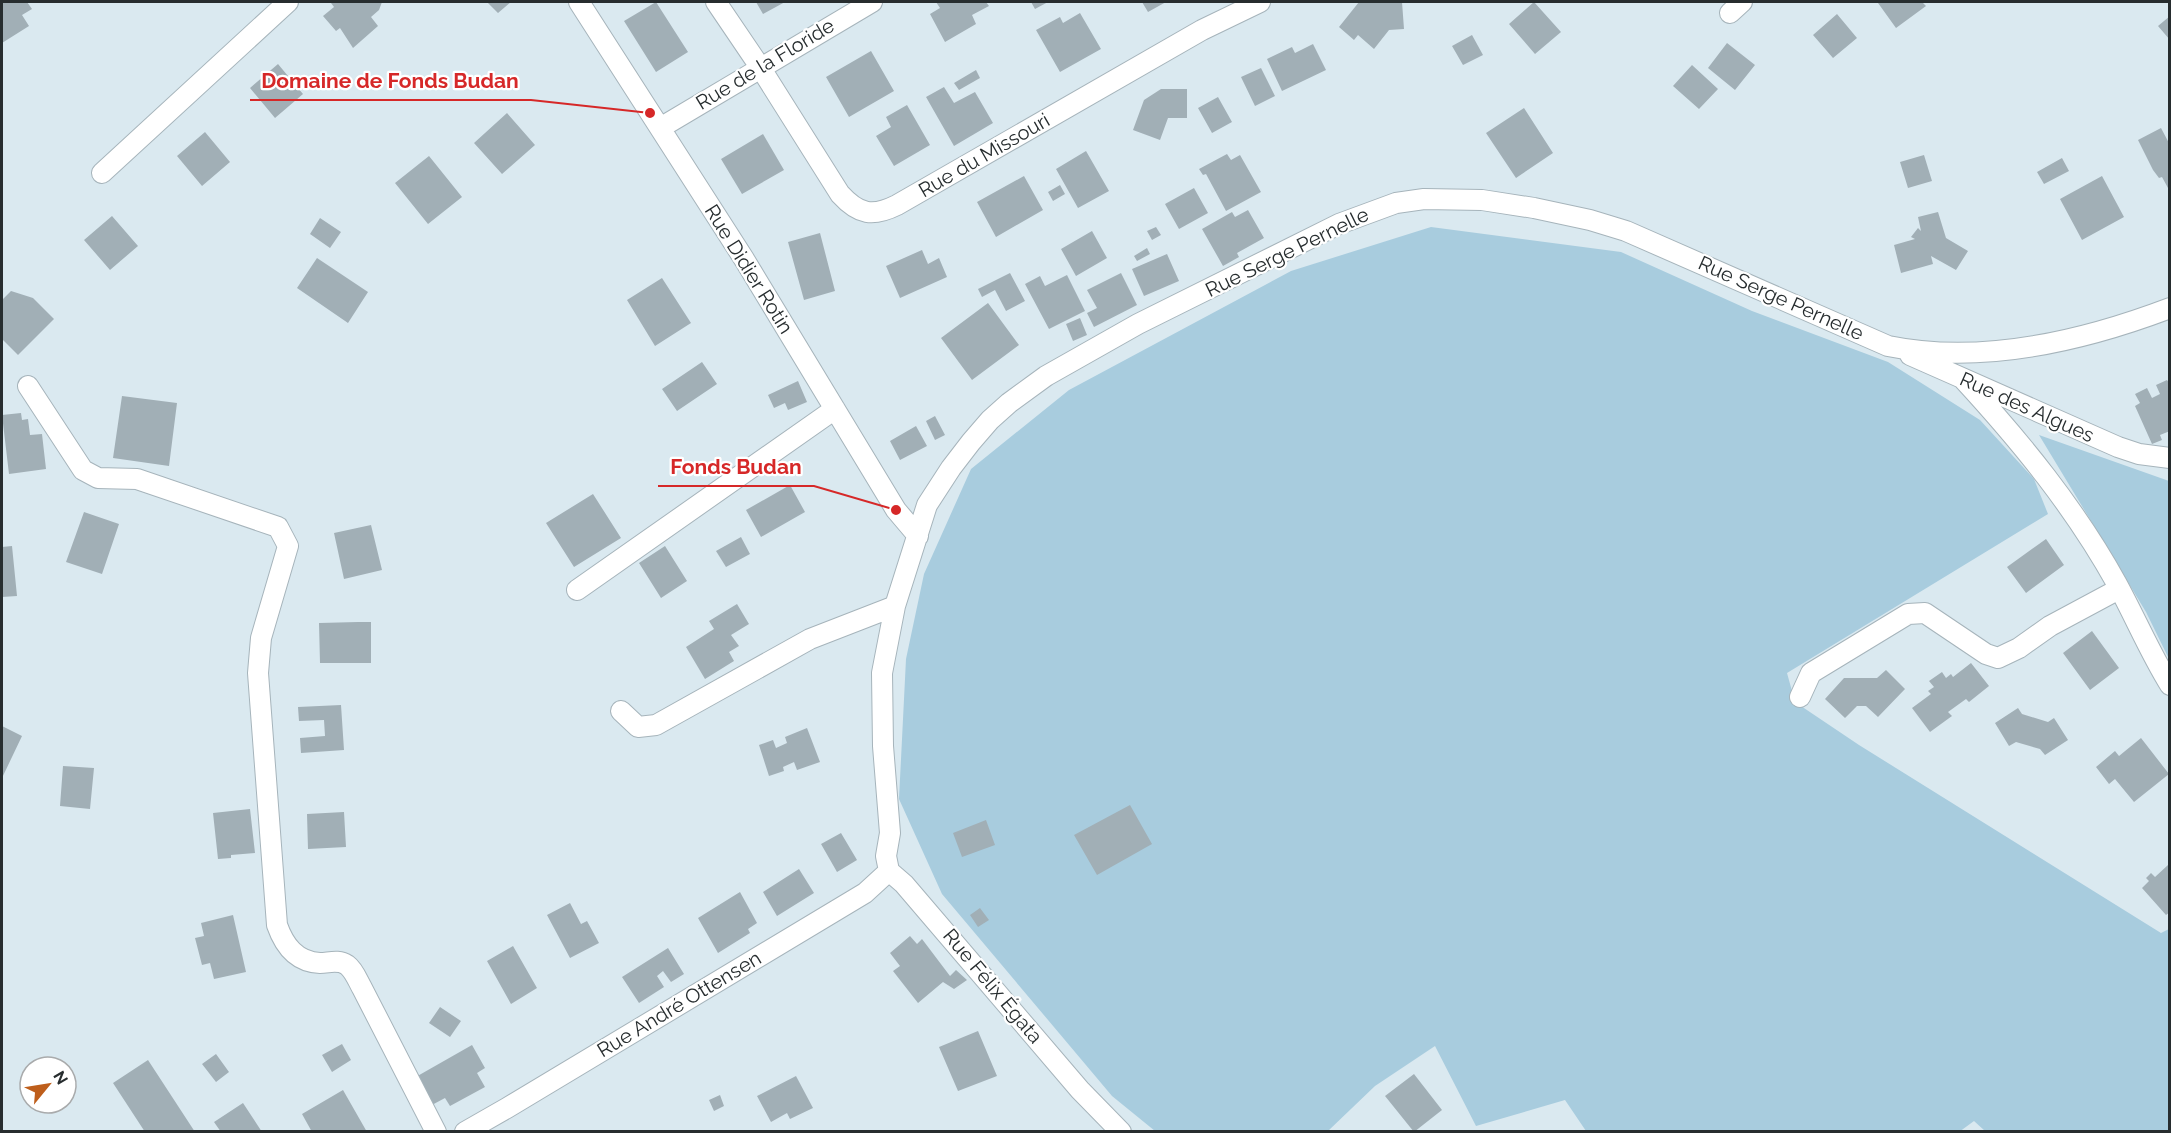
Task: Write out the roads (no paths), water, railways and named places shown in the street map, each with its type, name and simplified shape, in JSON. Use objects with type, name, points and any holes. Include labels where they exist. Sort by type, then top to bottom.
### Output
[{"type":"street","points":[[102,173],[288,2]]},
{"type":"street","name":"Rue Didier Rotin","points":[[579,2],[744,259],[896,510],[918,536]]},
{"type":"street","name":"Rue du Missouri","points":[[716,2],[760,67],[840,195],[859,210],[879,213],[897,205],[1202,30],[1260,2]]},
{"type":"street","name":"Rue de la Floride","points":[[660,128],[872,2]]},
{"type":"street","name":"Rue Serge Pernelle","points":[[889,871],[886,856],[890,833],[886,811],[882,673],[895,606],[927,505],[951,468],[990,420],[1033,385],[1138,324],[1338,224],[1396,203],[1424,199],[1482,200],[1534,208],[1626,231],[1888,346],[1914,351],[1948,353],[2037,346],[2104,331],[2169,308]]},
{"type":"street","name":"Rue des Algues","points":[[1888,346],[2118,447],[2139,454],[2169,458]]},
{"type":"street","points":[[1963,379],[1996,414],[2063,498],[2119,589],[2169,686]]},
{"type":"street","points":[[28,386],[83,470],[98,478],[137,479],[278,527],[288,546],[261,638],[258,672],[277,925],[287,947],[298,957],[319,963],[340,962],[348,966],[362,988],[436,1131]]},
{"type":"street","points":[[577,590],[835,409]]},
{"type":"street","points":[[1800,697],[1810,673],[1908,614],[1924,613],[1986,654],[1998,658],[2019,648],[2050,626],[2119,589]]},
{"type":"street","points":[[621,711],[638,727],[646,728],[656,725],[810,639],[895,606]]},
{"type":"street","name":"Rue André Ottensen","points":[[465,1131],[865,893],[889,871]]},
{"type":"street","name":"Rue Félix Égata","points":[[889,871],[904,884],[1080,1090],[1121,1131]]},
{"type":"place","name":"Domaine de Fonds Budan","points":[[650,113]]},
{"type":"place","name":"Fonds Budan","points":[[896,510]]}]
